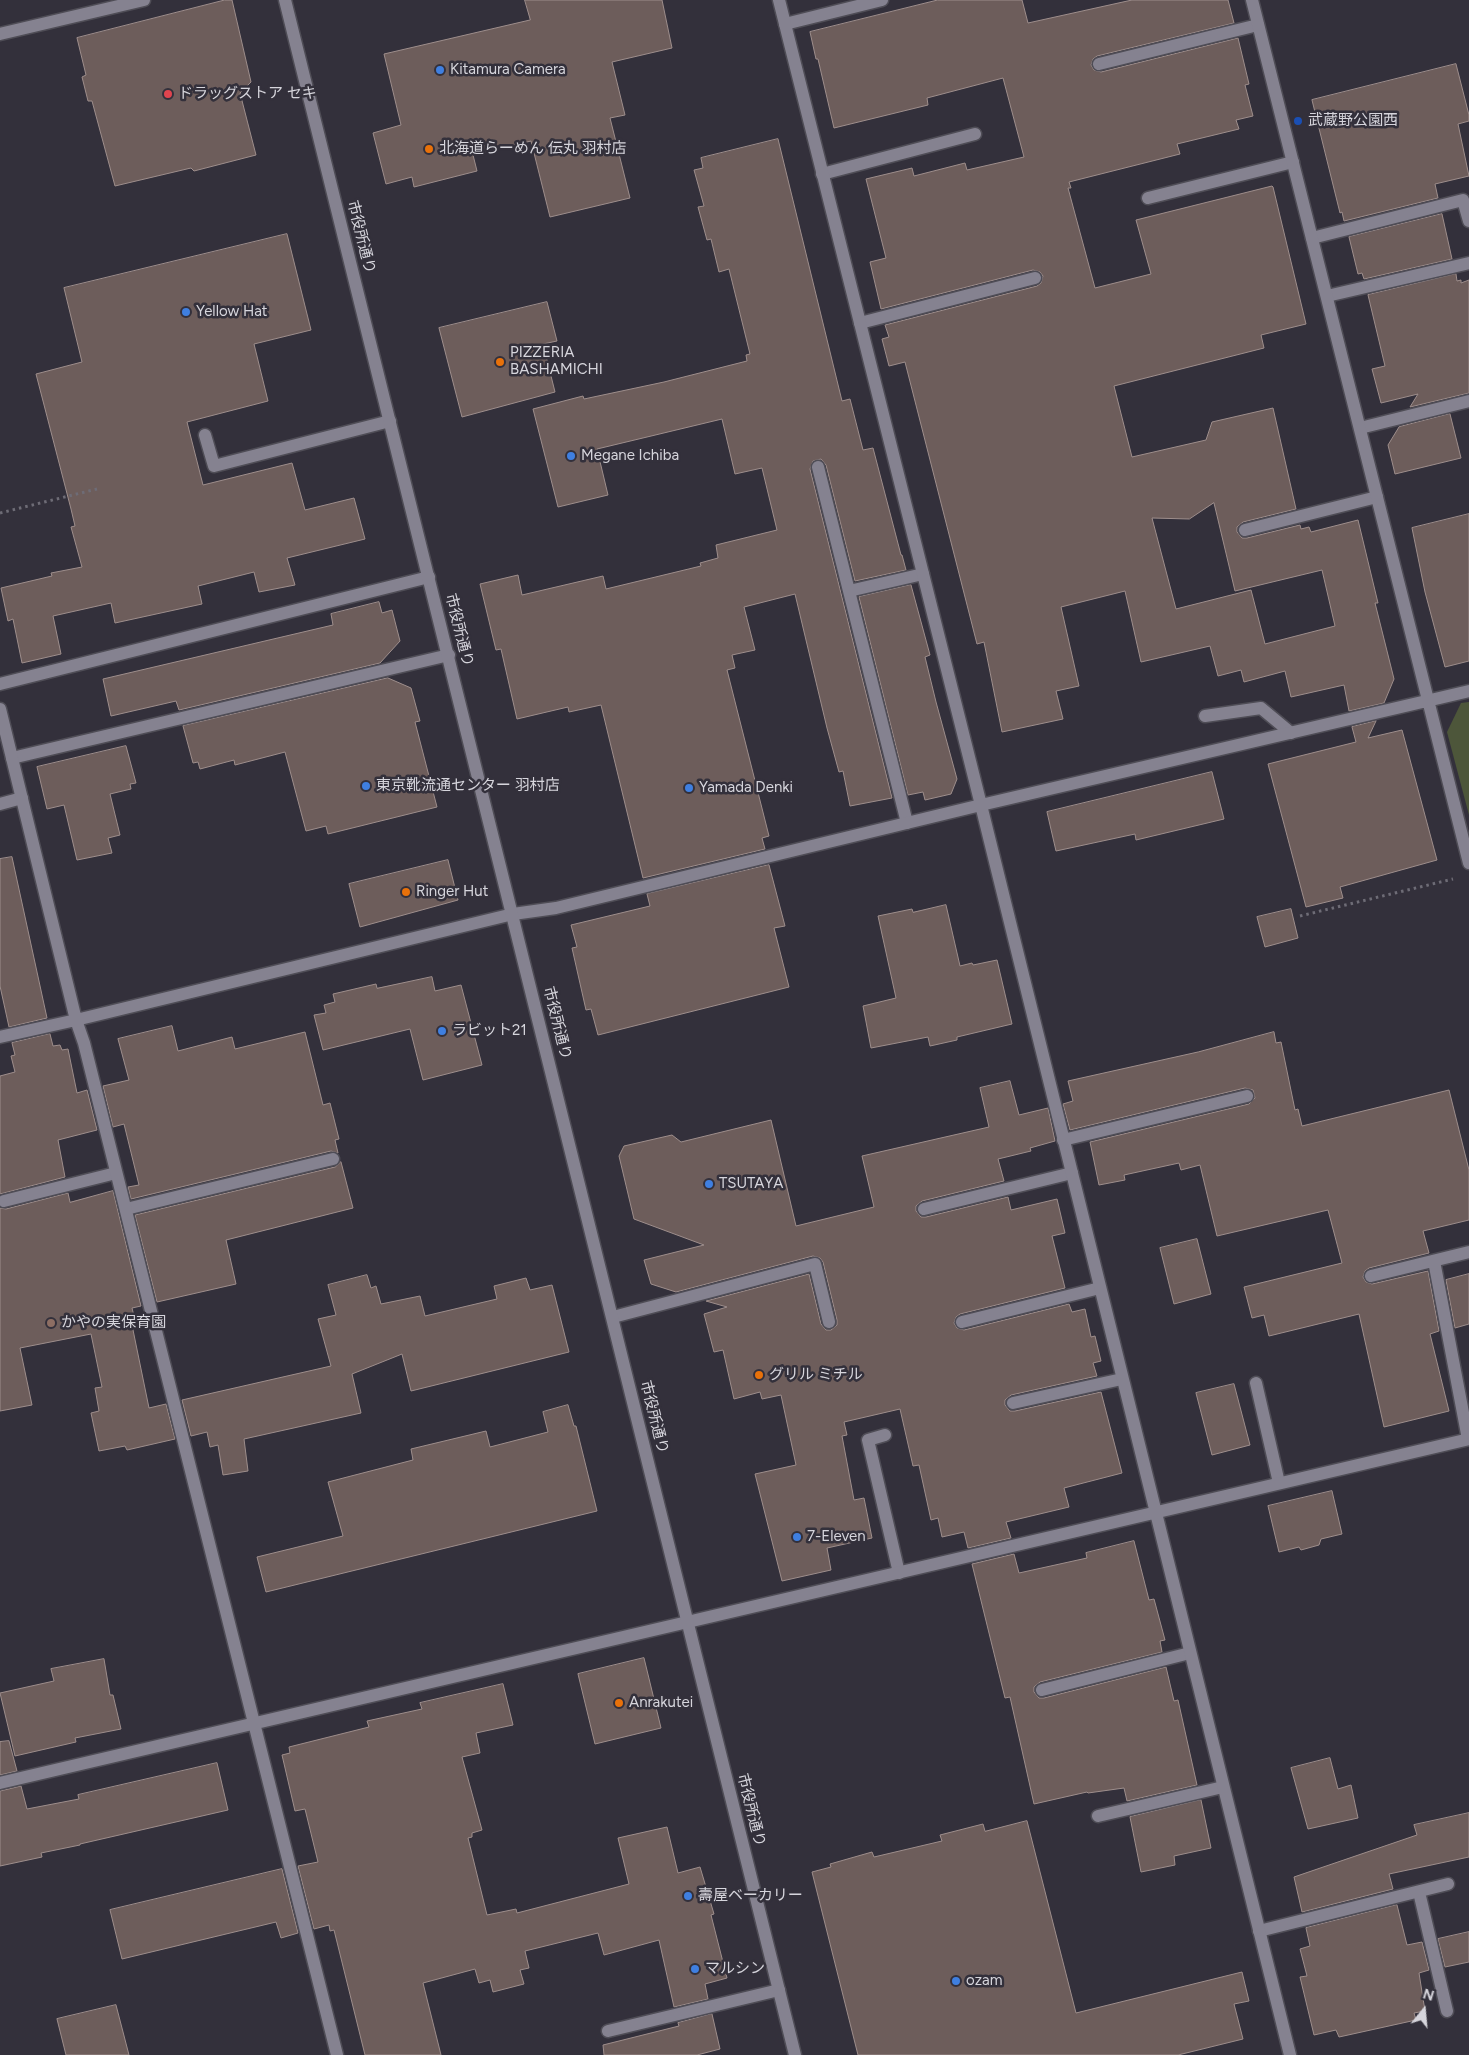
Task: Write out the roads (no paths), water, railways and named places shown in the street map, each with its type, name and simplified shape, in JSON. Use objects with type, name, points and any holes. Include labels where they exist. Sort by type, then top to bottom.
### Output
[{"type":"street","points":[[0,34],[144,0]]},
{"type":"street","name":"市役所通り","points":[[285,0],[795,2055]]},
{"type":"street","points":[[779,0],[981,805],[1290,2055]]},
{"type":"street","points":[[785,24],[882,0]]},
{"type":"street","points":[[1252,0],[1469,863]]},
{"type":"street","points":[[1099,64],[1258,25]]},
{"type":"street","points":[[822,174],[976,134]]},
{"type":"street","points":[[1148,198],[1293,162]]},
{"type":"street","points":[[1312,238],[1463,200],[1469,220]]},
{"type":"street","points":[[1327,296],[1469,263]]},
{"type":"street","points":[[860,323],[1035,278]]},
{"type":"street","points":[[1360,428],[1469,401]]},
{"type":"street","points":[[205,435],[214,466],[390,421]]},
{"type":"street","points":[[818,467],[907,823]]},
{"type":"street","points":[[1245,530],[1377,497]]},
{"type":"street","points":[[849,591],[923,574]]},
{"type":"street","points":[[0,684],[429,578]]},
{"type":"street","points":[[12,758],[449,655]]},
{"type":"street","points":[[0,1037],[513,914],[556,908],[981,805],[1469,691]]},
{"type":"street","points":[[1206,716],[1261,708],[1291,733]]},
{"type":"street","points":[[0,709],[76,1020],[84,1043],[126,1209],[337,2055]]},
{"type":"street","points":[[0,804],[22,798]]},
{"type":"street","points":[[1063,1140],[1247,1096]]},
{"type":"street","points":[[126,1209],[333,1159]]},
{"type":"street","points":[[4,1201],[116,1173]]},
{"type":"street","points":[[924,1209],[1072,1174]]},
{"type":"street","points":[[1371,1276],[1469,1252]]},
{"type":"street","points":[[0,1783],[1469,1439],[1434,1261]]},
{"type":"street","points":[[613,1317],[815,1264],[829,1322]]},
{"type":"street","points":[[962,1322],[1100,1288]]},
{"type":"street","points":[[1013,1403],[1122,1379]]},
{"type":"street","points":[[1256,1383],[1279,1484]]},
{"type":"street","points":[[885,1435],[868,1440],[899,1573]]},
{"type":"street","points":[[1042,1690],[1190,1653]]},
{"type":"street","points":[[1098,1816],[1223,1787]]},
{"type":"street","points":[[1259,1931],[1448,1884]]},
{"type":"street","points":[[1419,1892],[1447,2011]]},
{"type":"street","points":[[608,2030],[779,1990]]},
{"type":"place","name":"Kitamura Camera","points":[[440,70]]},
{"type":"place","name":"ドラッグストア セキ","points":[[168,94]]},
{"type":"place","name":"武蔵野公園西","points":[[1298,121]]},
{"type":"place","name":"北海道らーめん 伝丸 羽村店","points":[[429,149]]},
{"type":"place","name":"Yellow Hat","points":[[186,312]]},
{"type":"place","name":"PIZZERIA BASHAMICHI","points":[[500,362]]},
{"type":"place","name":"Megane Ichiba","points":[[571,456]]},
{"type":"place","name":"東京靴流通センター 羽村店","points":[[366,786]]},
{"type":"place","name":"Yamada Denki","points":[[689,788]]},
{"type":"place","name":"Ringer Hut","points":[[406,892]]},
{"type":"place","name":"ラビット21","points":[[442,1031]]},
{"type":"place","name":"TSUTAYA","points":[[709,1184]]},
{"type":"place","name":"かやの実保育園","points":[[51,1323]]},
{"type":"place","name":"グリル ミチル","points":[[759,1375]]},
{"type":"place","name":"7-Eleven","points":[[797,1537]]},
{"type":"place","name":"Anrakutei","points":[[619,1703]]},
{"type":"place","name":"壽屋ベーカリー","points":[[688,1896]]},
{"type":"place","name":"マルシン","points":[[695,1969]]},
{"type":"place","name":"ozam","points":[[956,1981]]}]
